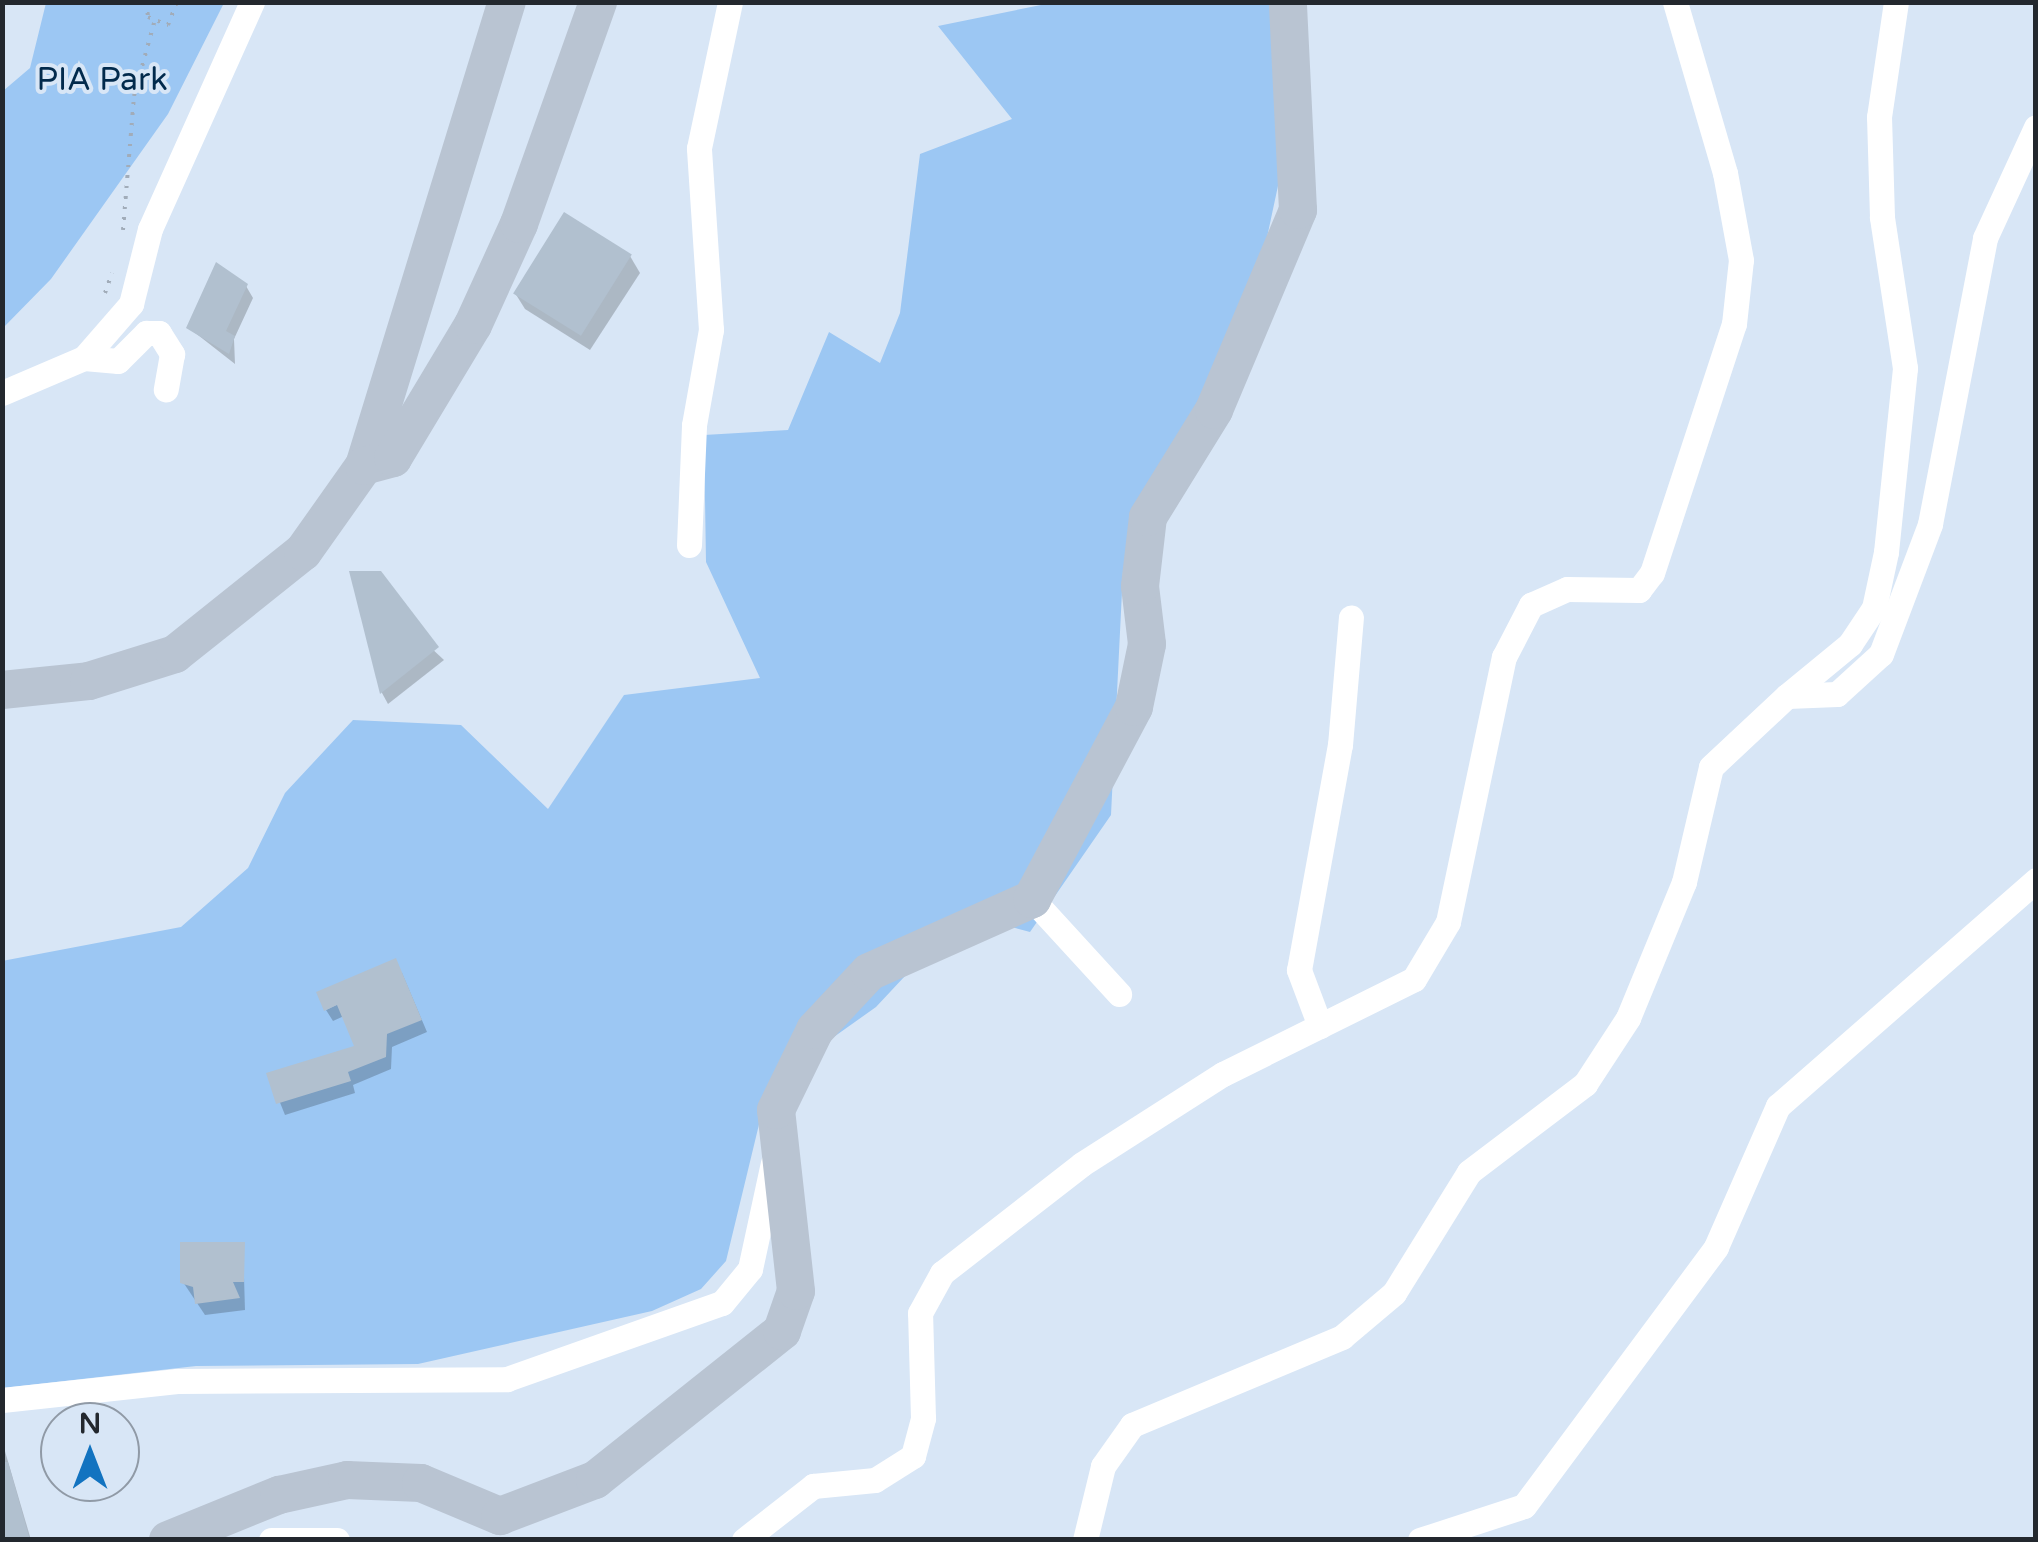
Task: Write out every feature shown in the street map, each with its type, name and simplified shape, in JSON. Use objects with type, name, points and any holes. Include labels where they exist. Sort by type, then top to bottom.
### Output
[{"type":"main road","points":[[2,690],[89,681],[175,654],[302,552],[364,466],[508,2]]},
{"type":"main road","points":[[364,466],[393,458],[474,325],[598,2]]},
{"type":"main road","points":[[168,1540],[279,1495],[347,1480],[421,1484],[500,1516],[595,1480],[782,1331],[796,1291],[774,1158],[776,1110],[815,1030],[869,972],[1032,899],[1134,706],[1147,644],[1140,586],[1148,517],[1214,410],[1298,210],[1288,2]]},
{"type":"street","points":[[2,393],[84,358],[132,304],[150,229],[252,2]]},
{"type":"street","points":[[689,546],[694,425],[710,330],[700,148],[730,2]]},
{"type":"street","points":[[744,1540],[812,1486],[876,1480],[913,1456],[923,1418],[920,1313],[942,1273],[1082,1164],[1320,1026],[1414,979],[1448,922],[1504,657],[1532,604],[1567,589],[1639,590],[1664,549],[1742,292],[1726,173],[1675,2]]},
{"type":"street","points":[[1086,1540],[1103,1466],[1132,1425],[1342,1337],[1394,1293],[1469,1172],[1585,1084],[1628,1018],[1684,882],[1711,768],[1787,696],[1850,644],[1874,608],[1886,552],[1905,368],[1880,134],[1896,2]]},
{"type":"street","points":[[1787,696],[1813,701],[1862,678],[1896,624],[1930,524],[1985,238],[2034,132]]},
{"type":"street","points":[[84,358],[118,361],[146,332],[159,332],[172,354],[166,389]]},
{"type":"street","points":[[1320,1026],[1299,970],[1340,745],[1351,618]]},
{"type":"street","points":[[1420,1540],[1524,1506],[1716,1247],[1778,1106],[2036,880]]},
{"type":"street","points":[[1032,899],[1119,994]]},
{"type":"street","points":[[2,1400],[176,1381],[507,1379],[722,1303],[750,1269],[774,1158]]},
{"type":"street","points":[[270,1540],[337,1540]]},
{"type":"path","points":[[119,247],[134,96],[154,22],[146,2]]},
{"type":"path","points":[[154,22],[168,24],[177,2]]},
{"type":"path","points":[[105,294],[116,262]]},
{"type":"green space","name":"PIA Park","points":[[46,3],[224,3],[168,114],[51,279],[3,328],[3,91],[30,68]]},
{"type":"green space","points":[[1051,3],[1277,3],[1282,167],[1253,303],[1123,571],[1111,815],[1030,932],[963,914],[876,1007],[769,1083],[726,1261],[701,1289],[652,1311],[418,1364],[196,1366],[3,1388],[2,961],[181,927],[248,868],[285,793],[353,720],[461,725],[548,809],[624,695],[760,678],[706,562],[704,435],[788,430],[829,332],[880,363],[900,313],[920,154],[1012,119],[938,26]]},
{"type":"building","points":[[564,212],[632,254],[581,336],[513,293]]},
{"type":"building","points":[[216,262],[248,284],[226,331],[235,336],[229,354],[186,328]]},
{"type":"building","points":[[349,571],[381,571],[439,647],[380,694]]},
{"type":"building","points":[[396,958],[422,1020],[387,1034],[386,1057],[348,1072],[351,1081],[276,1104],[266,1073],[354,1046],[337,1005],[324,1011],[316,992]]},
{"type":"building","points":[[180,1242],[245,1242],[244,1282],[233,1282],[240,1298],[195,1304],[193,1287],[180,1283]]},
{"type":"building","points":[[2,1462],[8,1462],[30,1540],[2,1540]]}]
